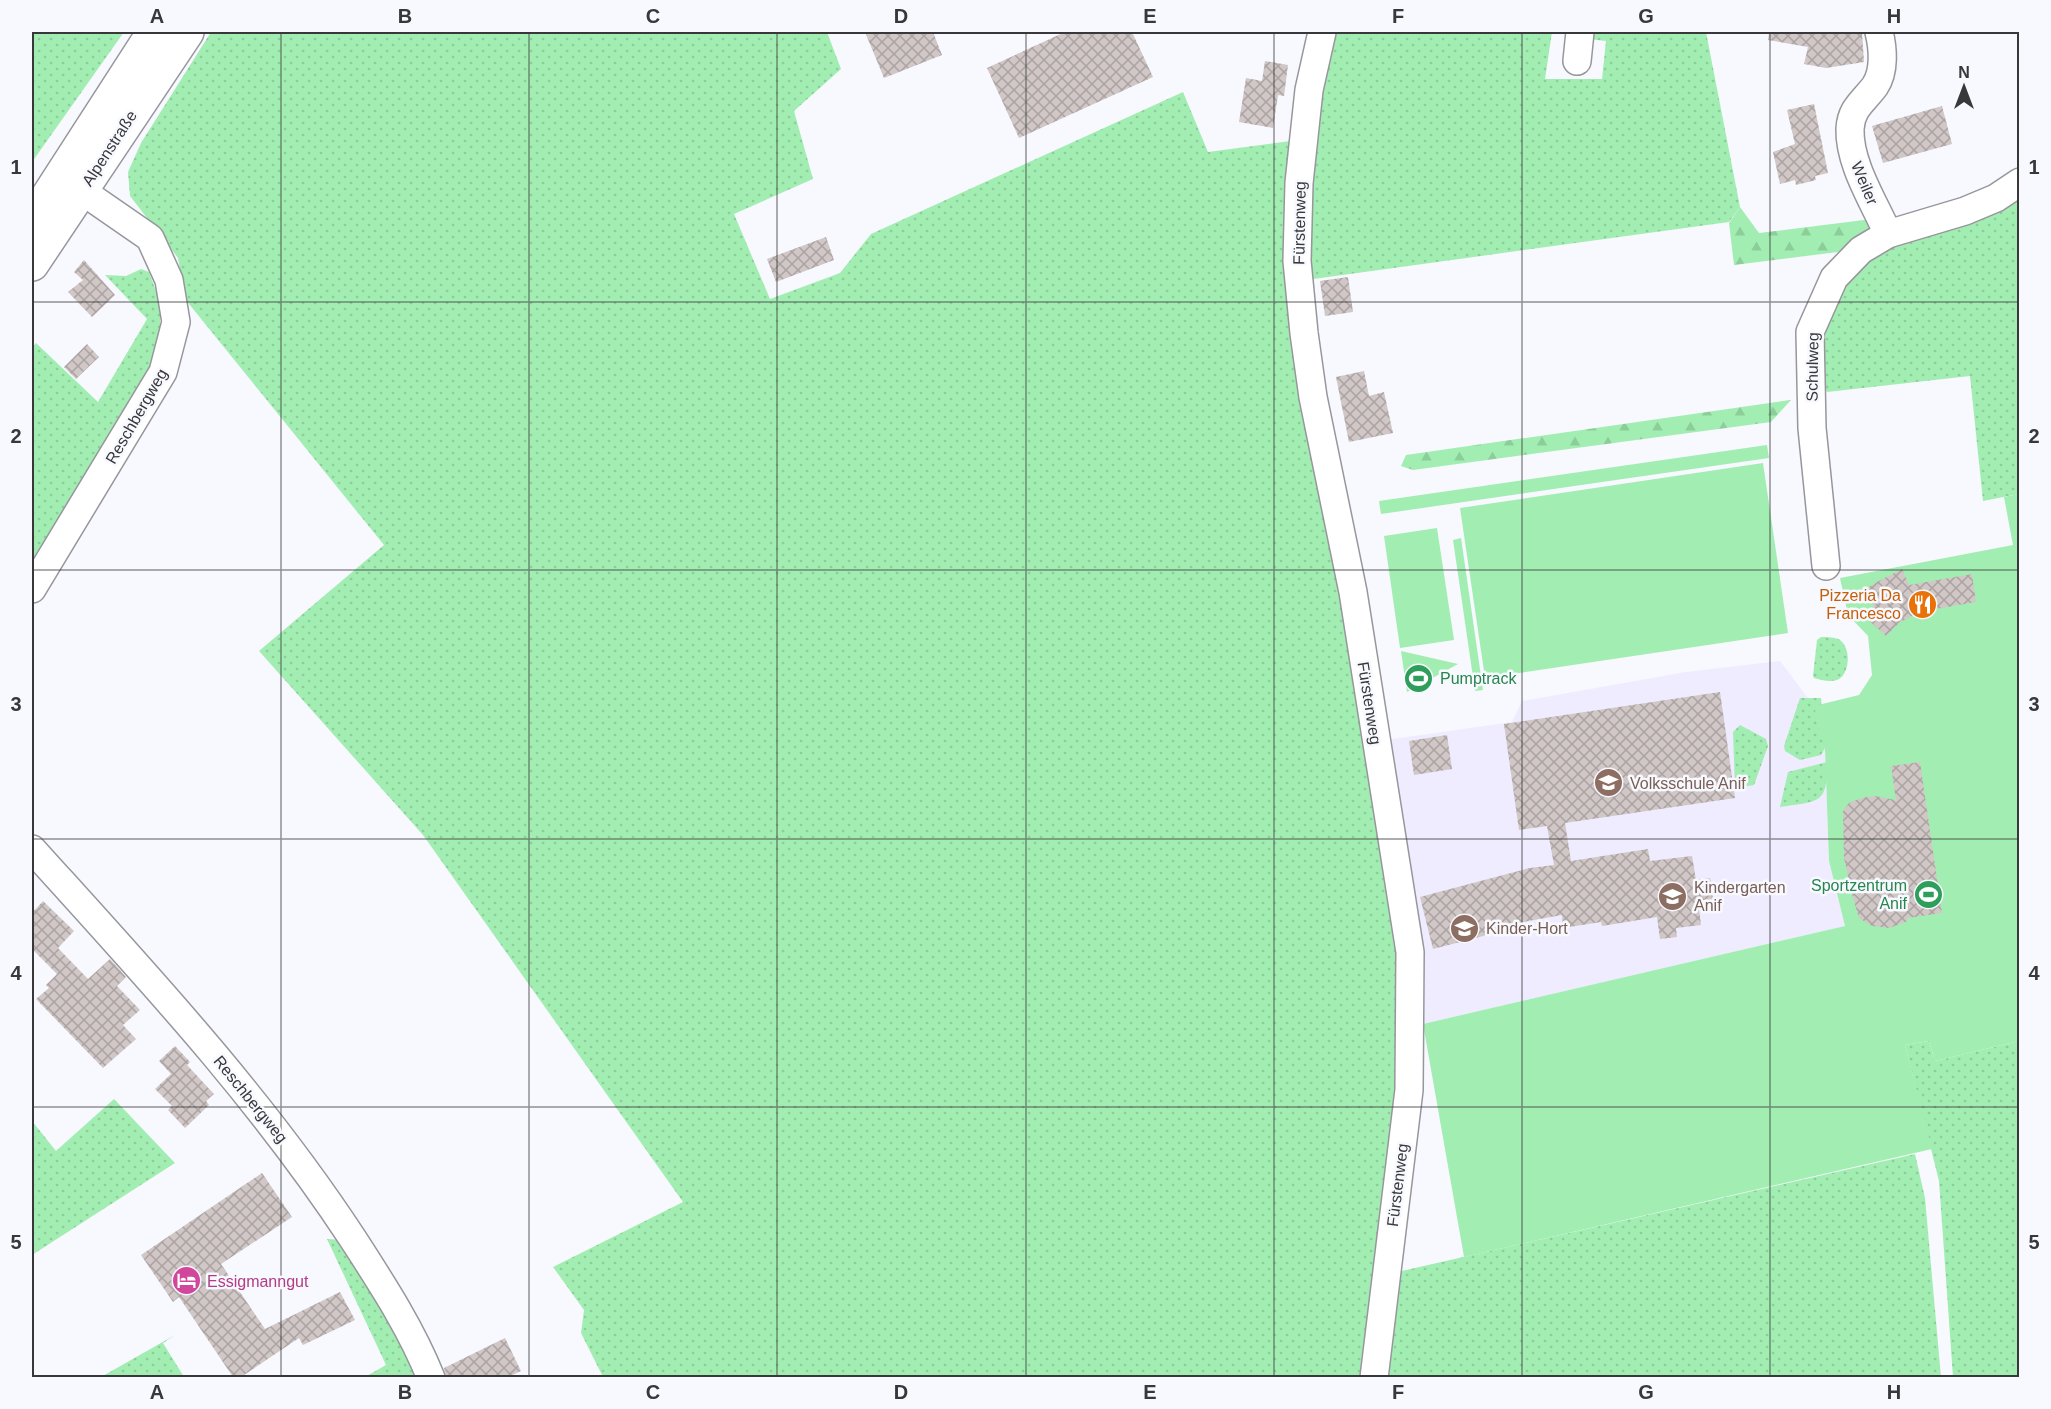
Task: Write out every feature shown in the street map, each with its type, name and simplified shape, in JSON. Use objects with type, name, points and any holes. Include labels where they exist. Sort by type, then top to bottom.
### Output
[{"type":"main road","name":"Alpenstraße","points":[[32,221],[154,32]]},
{"type":"main road","name":"Alpenstraße","points":[[32,264],[187,32]]},
{"type":"street","name":"Fürstenweg","points":[[1322,32],[1309,90],[1299,183],[1297,261],[1313,397],[1353,592],[1410,952],[1409,1090],[1374,1377]]},
{"type":"street","points":[[1577,61],[1580,32]]},
{"type":"street","name":"Weiler","points":[[1879,32],[1882,66],[1876,85],[1855,108],[1850,128],[1853,154],[1888,234]]},
{"type":"street","name":"Schulweg","points":[[1826,566],[1812,428],[1810,332],[1834,278],[1862,250],[1888,234],[1965,211],[1996,198],[2019,182]]},
{"type":"street","name":"Reschbergweg","points":[[32,589],[164,372],[176,322],[169,280],[150,238],[82,191]]},
{"type":"street","name":"Reschbergweg","points":[[32,849],[211,1049],[307,1170],[396,1305],[431,1377]]},
{"type":"shaded area","points":[[1780,661],[1814,706],[1825,750],[1829,861],[1845,926],[1423,1024],[1420,976],[1386,740],[1512,722],[1522,701],[1686,672]]},
{"type":"green space","points":[[32,32],[124,32],[32,162]]},
{"type":"green space","points":[[211,32],[827,32],[841,69],[794,111],[813,179],[734,214],[770,299],[840,273],[871,234],[1183,92],[1208,152],[1298,140],[1292,207],[1404,967],[1404,1045],[1368,1377],[603,1377],[581,1333],[584,1310],[553,1267],[683,1202],[423,835],[259,651],[384,545],[185,299],[178,258],[130,196],[128,172],[141,143]]},
{"type":"green space","points":[[1330,32],[1552,32],[1545,79],[1602,79],[1606,41],[1589,39],[1590,32],[1706,32],[1740,207],[1729,222],[1306,280],[1307,201]]},
{"type":"green space","points":[[2019,190],[2019,494],[1983,501],[1970,376],[1827,392],[1821,378],[1821,357],[1829,317],[1839,291],[1848,275],[1868,256],[1908,234]]},
{"type":"green space","points":[[1740,207],[1759,233],[1872,219],[1872,233],[1838,252],[1734,265],[1729,223]]},
{"type":"green space","points":[[141,269],[149,272],[160,302],[160,349],[142,395],[32,575],[32,348],[36,343],[98,402],[147,319],[105,275],[126,276]]},
{"type":"green space","points":[[1791,400],[1771,422],[1413,470],[1401,466],[1406,455]]},
{"type":"green space","points":[[1767,445],[1769,458],[1381,514],[1379,501]]},
{"type":"green space","points":[[1763,463],[1788,633],[1485,678],[1460,508]]},
{"type":"green space","name":"Sportzentrum Anif","points":[[2019,494],[2019,1041],[1935,1061],[1929,1041],[1905,1045],[1932,1149],[1464,1257],[1423,1024],[1845,926],[1829,861],[1825,750],[1814,706],[1859,695],[1872,675],[1868,636],[1848,615],[1840,578],[2013,545],[2004,497]]},
{"type":"green space","points":[[1437,528],[1454,640],[1400,648],[1384,536]]},
{"type":"green space","points":[[1461,538],[1483,690],[1475,691],[1453,540]]},
{"type":"green space","points":[[1821,637],[1838,639],[1846,648],[1847,666],[1843,676],[1839,679],[1830,681],[1813,676],[1817,640]]},
{"type":"green space","name":"Pumptrack","points":[[1401,651],[1458,664],[1407,692]]},
{"type":"green space","points":[[1800,698],[1821,698],[1826,746],[1821,755],[1800,760],[1785,751],[1784,746]]},
{"type":"green space","points":[[1740,725],[1766,739],[1768,746],[1754,785],[1735,788],[1733,732]]},
{"type":"green space","points":[[1827,762],[1826,786],[1823,794],[1812,801],[1780,807],[1788,772]]},
{"type":"green space","points":[[1929,1041],[1935,1061],[2019,1041],[2019,1377],[1953,1377],[1939,1181],[1905,1045]]},
{"type":"green space","points":[[114,1099],[175,1163],[32,1255],[32,1121],[56,1151]]},
{"type":"green space","points":[[1915,1154],[1925,1198],[1941,1377],[1379,1378],[1393,1273]]},
{"type":"green space","points":[[327,1239],[343,1240],[421,1377],[365,1377],[386,1365]]},
{"type":"green space","points":[[175,1335],[163,1343],[184,1377],[101,1377]]},
{"type":"building","points":[[865,32],[933,32],[942,55],[884,78]]},
{"type":"building","points":[[1065,32],[1132,32],[1153,77],[1019,138],[987,68]]},
{"type":"building","points":[[1769,32],[1862,32],[1864,62],[1826,68],[1804,64],[1808,47],[1768,40]]},
{"type":"building","points":[[1265,61],[1288,65],[1284,96],[1278,95],[1273,128],[1239,122],[1246,78],[1262,81]]},
{"type":"building","points":[[1814,104],[1828,173],[1815,176],[1816,180],[1796,185],[1795,180],[1780,184],[1773,152],[1795,144],[1787,110]]},
{"type":"building","points":[[1942,106],[1952,144],[1883,163],[1872,126]]},
{"type":"building","points":[[826,237],[834,260],[776,282],[767,259]]},
{"type":"building","points":[[84,260],[115,295],[92,317],[68,292],[83,280],[74,272]]},
{"type":"building","points":[[1348,277],[1353,312],[1325,316],[1320,281]]},
{"type":"building","points":[[87,344],[99,357],[76,379],[64,367]]},
{"type":"building","points":[[1364,371],[1369,396],[1384,392],[1393,433],[1349,442],[1336,377]]},
{"type":"building","name":"Pizzeria Da Francesco","points":[[1902,569],[1909,585],[1972,574],[1976,602],[1919,612],[1899,623],[1886,636],[1864,616],[1874,605],[1862,592]]},
{"type":"building","points":[[1720,692],[1735,798],[1565,823],[1571,861],[1648,849],[1650,861],[1692,856],[1696,880],[1710,878],[1713,899],[1698,901],[1701,925],[1676,928],[1677,937],[1660,939],[1657,917],[1602,926],[1601,922],[1563,928],[1562,915],[1517,923],[1518,927],[1433,949],[1420,897],[1530,868],[1554,865],[1547,826],[1519,830],[1504,724]]},
{"type":"building","points":[[1447,735],[1452,769],[1414,775],[1409,741]]},
{"type":"building","points":[[1920,762],[1942,913],[1908,918],[1906,922],[1889,928],[1872,926],[1859,918],[1853,898],[1844,858],[1843,811],[1849,803],[1861,798],[1875,796],[1896,800],[1891,766]]},
{"type":"building","points":[[43,901],[74,931],[58,948],[88,979],[110,959],[126,977],[117,986],[140,1010],[123,1025],[136,1039],[103,1068],[36,999],[49,988],[46,985],[57,974],[32,949],[32,913]]},
{"type":"building","points":[[175,1046],[190,1062],[187,1065],[214,1094],[206,1101],[209,1105],[185,1128],[168,1110],[172,1106],[155,1089],[171,1074],[159,1061]]},
{"type":"building","name":"Essigmanngut","points":[[262,1173],[292,1217],[221,1264],[265,1329],[340,1292],[355,1320],[303,1345],[299,1338],[241,1377],[233,1377],[179,1297],[173,1302],[141,1255]]},
{"type":"building","points":[[505,1338],[521,1371],[508,1377],[446,1377],[444,1368]]},
{"type":"place","name":"Pizzeria Da Francesco","points":[[1922,604]]},
{"type":"place","name":"Pumptrack","points":[[1419,678]]},
{"type":"place","name":"Volksschule Anif","points":[[1609,783]]},
{"type":"place","name":"Sportzentrum Anif","points":[[1928,894]]},
{"type":"place","name":"Kindergarten Anif","points":[[1673,896]]},
{"type":"place","name":"Kinder-Hort","points":[[1465,928]]},
{"type":"place","name":"Essigmanngut","points":[[186,1281]]}]
